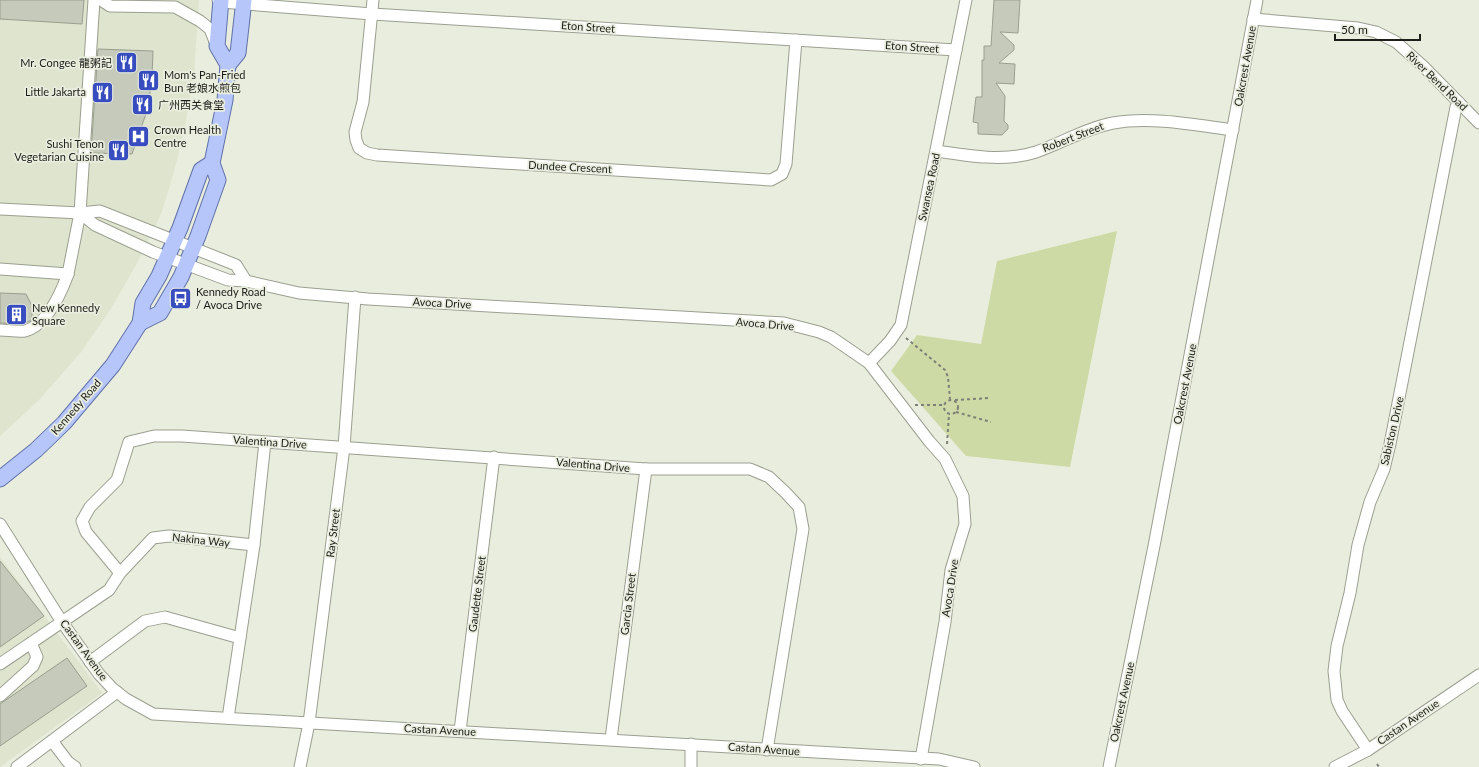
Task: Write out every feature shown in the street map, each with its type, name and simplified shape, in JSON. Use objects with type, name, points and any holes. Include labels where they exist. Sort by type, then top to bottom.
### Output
[{"type":"main road","points":[[220,1],[217,46],[228,65]]},
{"type":"main road","name":"Kennedy Road","points":[[140,323],[160,313],[187,264],[194,249],[218,180],[212,163],[225,100],[228,65],[238,53],[244,2]]},
{"type":"main road","name":"Kennedy Road","points":[[0,479],[36,450],[64,423],[112,365],[140,323],[143,303],[159,276],[201,170],[212,163]]},
{"type":"street","points":[[0,330],[23,331],[34,328],[61,294],[68,274],[80,213],[94,0]]},
{"type":"street","points":[[101,0],[110,6],[175,7],[200,21],[210,29],[217,46]]},
{"type":"street","name":"Dundee Crescent","points":[[373,0],[363,102],[355,132],[359,148],[367,153],[377,155],[771,180],[782,174],[786,164],[796,40]]},
{"type":"street","name":"Swansea Road","points":[[868,363],[890,341],[901,325],[966,0]]},
{"type":"street","name":"Oakcrest Avenue","points":[[1109,767],[1154,546],[1234,130],[1257,0]]},
{"type":"street","name":"Eton Street","points":[[220,1],[372,14],[956,50]]},
{"type":"street","name":"River Bend Road","points":[[1253,19],[1342,27],[1376,32],[1396,42],[1423,66],[1479,123]]},
{"type":"street","name":"Sabiston Drive","points":[[1368,750],[1337,700],[1334,671],[1337,646],[1350,592],[1358,545],[1370,502],[1384,469],[1390,444],[1456,107],[1460,103]]},
{"type":"street","name":"Robert Street","points":[[937,151],[961,155],[986,156],[1008,156],[1035,152],[1105,125],[1139,119],[1234,130]]},
{"type":"street","points":[[0,209],[80,213],[100,211],[236,265],[246,280]]},
{"type":"street","name":"Avoca Drive","points":[[80,213],[95,225],[228,280],[246,280],[299,293],[784,323],[819,332],[831,337],[868,363],[928,441],[945,459],[963,496],[965,524],[952,570],[945,622],[921,759]]},
{"type":"street","points":[[0,269],[68,274]]},
{"type":"street","name":"Ray Street","points":[[300,767],[309,723],[344,447],[356,297]]},
{"type":"street","name":"Valentina Drive","points":[[120,573],[86,532],[82,521],[90,506],[117,480],[129,442],[154,436],[494,457],[646,469],[750,469],[769,477],[799,507],[803,529],[766,750]]},
{"type":"street","points":[[228,718],[254,546],[265,442]]},
{"type":"street","name":"Gaudette Street","points":[[460,731],[494,457]]},
{"type":"street","name":"Garcia Street","points":[[611,739],[646,469]]},
{"type":"street","name":"Castan Avenue","points":[[0,524],[62,622],[90,662],[108,684],[117,692],[126,699],[153,714],[940,759],[974,767]]},
{"type":"street","name":"Nakina Way","points":[[0,664],[109,590],[120,573],[153,538],[169,536],[254,546]]},
{"type":"street","points":[[90,662],[145,621],[165,617],[240,638]]},
{"type":"street","points":[[0,696],[33,666],[37,657],[31,643]]},
{"type":"street","name":"Castan Avenue","points":[[1335,767],[1368,750],[1479,674]]},
{"type":"street","points":[[17,767],[117,692]]},
{"type":"street","points":[[52,741],[68,762],[75,767]]},
{"type":"street","points":[[691,744],[691,767]]},
{"type":"path","points":[[897,331],[945,370],[948,377],[950,399],[944,406]]},
{"type":"path","points":[[950,399],[990,398]]},
{"type":"path","points":[[955,400],[958,410],[956,412]]},
{"type":"path","points":[[900,404],[944,406]]},
{"type":"path","points":[[944,406],[949,414],[945,459]]},
{"type":"path","points":[[949,414],[956,412],[990,422]]},
{"type":"shaded area","points":[[0,0],[199,0],[194,75],[185,126],[174,172],[161,214],[136,265],[110,310],[81,352],[39,400],[0,436]]},
{"type":"shaded area","points":[[0,557],[102,693],[0,767]]},
{"type":"green space","points":[[1117,231],[1070,467],[966,456],[891,371],[917,335],[981,344],[997,261]]},
{"type":"building","points":[[0,0],[84,0],[82,24],[0,19]]},
{"type":"building","points":[[994,0],[1020,0],[1018,33],[1000,32],[1014,45],[1014,50],[999,63],[1015,64],[1014,84],[996,83],[1005,96],[1004,121],[1008,125],[1008,129],[1002,135],[978,134],[978,123],[973,122],[976,97],[982,97],[982,60],[984,60],[984,46],[991,46]]},
{"type":"building","points":[[98,49],[153,51],[152,77],[148,108],[132,154],[91,153]]},
{"type":"building","name":"New Kennedy Square","points":[[0,293],[26,294],[32,306],[32,320],[23,324],[0,323]]},
{"type":"building","points":[[0,561],[44,616],[0,647]]},
{"type":"building","points":[[67,658],[87,686],[0,746],[0,704]]},
{"type":"place","name":"Mr. Congee 龍粥記","points":[[127,63]]},
{"type":"place","name":"Mom's Pan-Fried Bun 老娘水煎包","points":[[148,81]]},
{"type":"place","name":"Little Jakarta","points":[[102,92]]},
{"type":"place","name":"广州西关食堂","points":[[142,105]]},
{"type":"place","name":"Crown Health Centre","points":[[139,136]]},
{"type":"place","name":"Sushi Tenon Vegetarian Cuisine","points":[[119,150]]},
{"type":"place","name":"Kennedy Road / Avoca Drive","points":[[180,298]]},
{"type":"place","name":"New Kennedy Square","points":[[16,314]]}]
